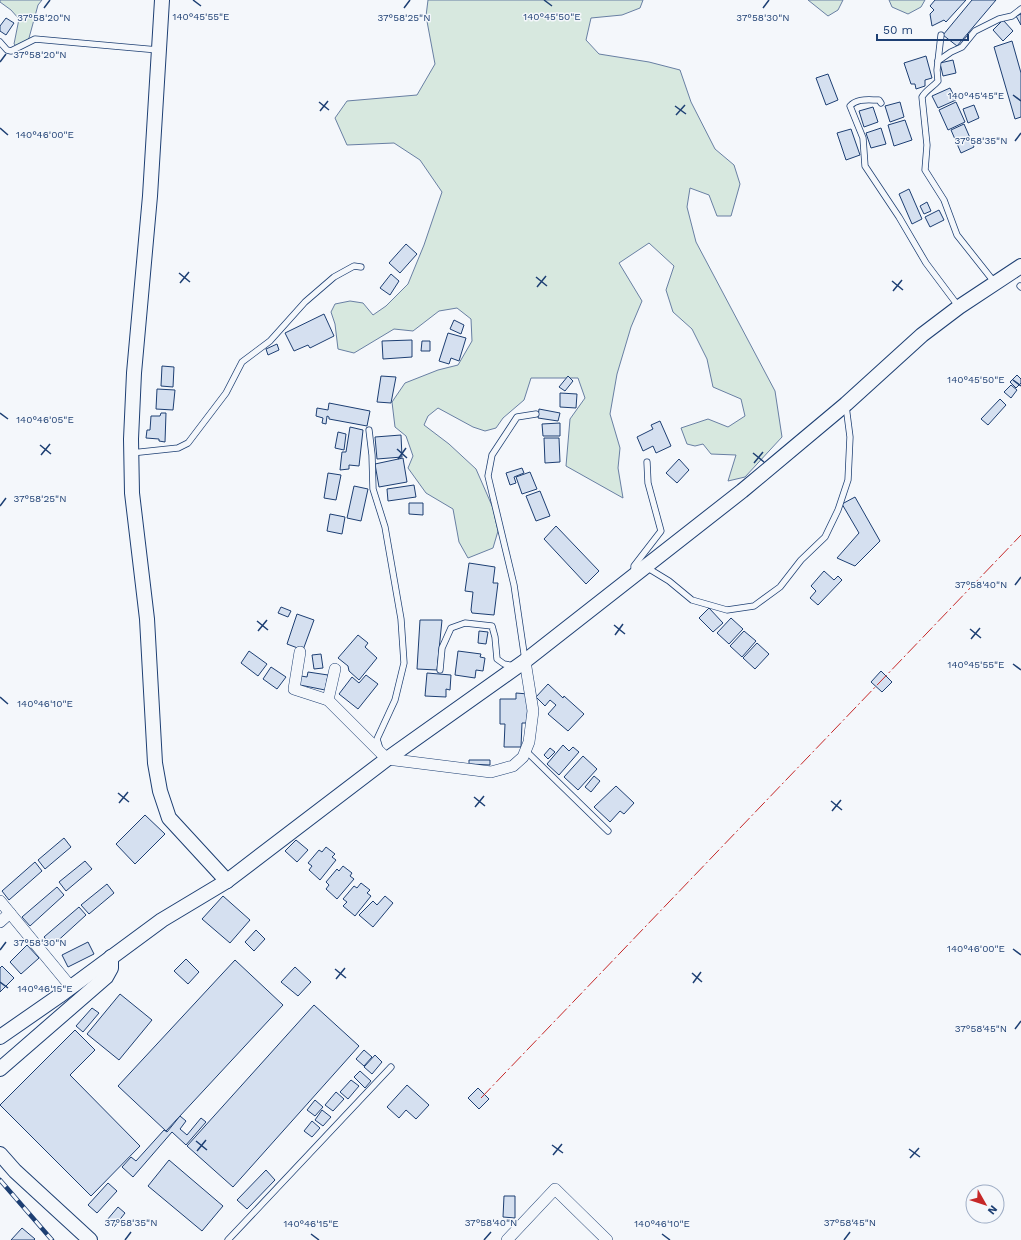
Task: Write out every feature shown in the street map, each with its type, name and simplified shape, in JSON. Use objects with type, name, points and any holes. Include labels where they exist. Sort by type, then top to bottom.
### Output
[{"type":"street","points":[[162,0],[150,196],[134,374],[131,454],[132,493],[147,619],[155,762],[160,791],[169,818],[227,881]]},
{"type":"street","points":[[0,1036],[71,987],[162,920],[227,881],[384,755],[520,664],[742,491],[846,404],[922,335],[959,307],[1021,266]]},
{"type":"street","points":[[300,652],[294,688],[328,700],[384,755],[491,772],[513,766],[523,757],[529,742],[533,711],[520,664]]},
{"type":"street","points":[[328,700],[335,669]]},
{"type":"street","points":[[0,901],[71,987]]},
{"type":"street","points":[[0,922],[10,913]]},
{"type":"street","points":[[0,1069],[106,977],[111,968],[111,957]]},
{"type":"street","points":[[0,1154],[15,1171],[90,1240]]},
{"type":"street","points":[[507,1240],[555,1189],[607,1240]]},
{"type":"lane","points":[[938,61],[951,52],[962,47],[975,31],[985,25],[1012,16],[1021,9]]},
{"type":"lane","points":[[941,35],[937,70],[938,80],[922,97],[927,145],[925,170],[944,200],[957,235],[995,283]]},
{"type":"lane","points":[[0,42],[7,50],[11,51],[35,39],[158,50]]},
{"type":"lane","points":[[881,103],[879,100],[864,99],[853,102],[850,106],[863,138],[864,166],[899,217],[926,263],[959,307]]},
{"type":"lane","points":[[131,454],[178,448],[188,443],[226,393],[242,362],[270,341],[304,302],[334,277],[354,266],[361,267]]},
{"type":"lane","points":[[645,567],[669,581],[692,600],[728,610],[754,606],[780,587],[801,560],[825,537],[838,510],[848,480],[850,436],[846,404]]},
{"type":"lane","points":[[440,670],[442,648],[451,628],[465,623],[492,626],[495,637],[497,659],[504,664],[520,664],[514,585],[488,476],[492,454],[517,417],[536,414]]},
{"type":"lane","points":[[369,430],[372,455],[373,488],[385,527],[399,611],[404,663],[395,700],[377,739],[384,755]]},
{"type":"lane","points":[[634,576],[634,566],[661,531],[648,484],[647,462]]},
{"type":"lane","points":[[525,751],[608,831]]},
{"type":"lane","points":[[228,1240],[391,1067]]},
{"type":"shaded area","points":[[0,0],[42,0],[38,5],[29,38],[20,49],[14,44],[19,19],[11,10],[0,2]]},
{"type":"shaded area","points":[[428,0],[643,0],[640,8],[622,15],[591,18],[586,40],[599,54],[649,62],[680,70],[691,102],[715,149],[734,165],[740,184],[731,216],[717,216],[709,195],[690,188],[687,207],[696,242],[775,391],[782,437],[745,477],[728,481],[736,455],[711,454],[703,444],[695,446],[687,444],[681,428],[708,419],[728,427],[745,416],[741,399],[713,387],[707,359],[692,329],[673,312],[666,290],[674,266],[649,243],[619,263],[642,301],[631,327],[617,374],[610,414],[620,448],[618,468],[623,498],[566,466],[570,419],[585,398],[578,378],[531,378],[524,400],[503,418],[496,428],[485,431],[473,427],[438,408],[428,416],[424,425],[449,444],[476,469],[493,508],[498,531],[493,548],[468,558],[459,542],[453,509],[426,493],[408,468],[413,456],[406,436],[395,427],[392,402],[405,383],[438,370],[458,365],[472,341],[471,319],[457,308],[439,311],[413,331],[394,329],[354,353],[338,349],[335,324],[331,312],[335,304],[350,301],[363,303],[373,315],[386,306],[408,284],[424,245],[442,192],[420,160],[394,143],[347,145],[335,118],[347,101],[417,95],[435,64],[426,16]]},
{"type":"shaded area","points":[[808,0],[843,0],[838,10],[828,16]]},
{"type":"shaded area","points":[[889,0],[925,0],[921,7],[908,14],[892,7]]},
{"type":"building","points":[[935,0],[966,0],[946,22],[944,20],[932,26],[930,14],[934,10],[930,6]]},
{"type":"building","points":[[972,0],[996,0],[957,46],[943,35]]},
{"type":"building","points":[[1021,14],[1021,25],[1016,16]]},
{"type":"building","points":[[6,18],[14,23],[6,35],[0,31],[0,26]]},
{"type":"building","points":[[1003,20],[1013,31],[1003,41],[993,30]]},
{"type":"building","points":[[1012,41],[1021,73],[1021,117],[1015,119],[994,47]]},
{"type":"building","points":[[926,56],[932,78],[925,80],[925,86],[916,89],[915,84],[911,84],[904,63]]},
{"type":"building","points":[[953,60],[956,73],[943,76],[940,63]]},
{"type":"building","points":[[828,74],[838,100],[826,105],[816,78]]},
{"type":"building","points":[[950,88],[956,100],[938,108],[932,96]]},
{"type":"building","points":[[900,102],[904,117],[890,122],[885,106]]},
{"type":"building","points":[[956,102],[965,122],[948,130],[939,110]]},
{"type":"building","points":[[974,105],[979,118],[968,123],[963,109]]},
{"type":"building","points":[[873,107],[878,122],[864,127],[859,111]]},
{"type":"building","points":[[905,120],[912,140],[894,146],[888,125]]},
{"type":"building","points":[[964,124],[974,147],[961,153],[951,130]]},
{"type":"building","points":[[881,128],[886,144],[871,148],[866,133]]},
{"type":"building","points":[[851,129],[860,155],[846,160],[837,133]]},
{"type":"building","points":[[909,189],[922,219],[912,224],[899,194]]},
{"type":"building","points":[[927,202],[931,211],[924,214],[920,206]]},
{"type":"building","points":[[939,210],[944,220],[930,227],[925,217]]},
{"type":"building","points":[[406,244],[417,254],[400,273],[389,263]]},
{"type":"building","points":[[391,274],[399,281],[390,295],[380,288]]},
{"type":"building","points":[[324,314],[334,336],[310,348],[308,345],[294,351],[285,333]]},
{"type":"building","points":[[454,320],[464,325],[461,334],[450,329]]},
{"type":"building","points":[[448,333],[466,338],[459,361],[451,358],[449,364],[439,361]]},
{"type":"building","points":[[412,340],[412,357],[383,359],[382,341]]},
{"type":"building","points":[[422,341],[430,341],[430,351],[421,351]]},
{"type":"building","points":[[277,344],[279,350],[268,355],[266,349]]},
{"type":"building","points":[[162,366],[174,367],[173,387],[161,386]]},
{"type":"building","points":[[1017,375],[1021,379],[1021,383],[1016,388],[1010,382]]},
{"type":"building","points":[[381,376],[396,377],[391,403],[377,402]]},
{"type":"building","points":[[568,376],[573,381],[565,391],[559,387]]},
{"type":"building","points":[[1011,385],[1017,390],[1011,398],[1004,392]]},
{"type":"building","points":[[157,389],[175,390],[173,410],[156,409]]},
{"type":"building","points":[[560,393],[577,394],[576,408],[560,407]]},
{"type":"building","points":[[1000,399],[1006,405],[988,425],[981,419]]},
{"type":"building","points":[[329,403],[370,411],[367,426],[329,419],[327,416],[326,424],[322,423],[323,418],[316,416],[317,408],[328,410]]},
{"type":"building","points":[[539,409],[560,413],[558,421],[538,418]]},
{"type":"building","points":[[161,413],[166,413],[165,442],[159,441],[159,439],[146,438],[147,430],[150,430],[151,416],[160,416]]},
{"type":"building","points":[[660,421],[671,446],[656,453],[653,446],[643,451],[637,437],[653,429],[651,425]]},
{"type":"building","points":[[560,423],[560,436],[543,436],[542,424]]},
{"type":"building","points":[[350,427],[363,430],[359,466],[349,465],[349,469],[340,470],[342,452],[346,452]]},
{"type":"building","points":[[338,432],[346,434],[344,450],[335,448]]},
{"type":"building","points":[[401,435],[402,457],[377,459],[375,437]]},
{"type":"building","points":[[544,438],[559,438],[560,462],[545,463]]},
{"type":"building","points":[[403,458],[407,482],[379,487],[375,464]]},
{"type":"building","points":[[679,459],[689,470],[677,483],[666,473]]},
{"type":"building","points":[[522,468],[524,473],[514,477],[516,483],[510,485],[506,473]]},
{"type":"building","points":[[530,472],[537,489],[522,494],[516,477]]},
{"type":"building","points":[[328,473],[341,475],[336,500],[324,498]]},
{"type":"building","points":[[414,485],[416,497],[388,501],[387,489]]},
{"type":"building","points":[[354,486],[368,489],[361,521],[347,518]]},
{"type":"building","points":[[540,491],[550,516],[536,521],[526,496]]},
{"type":"building","points":[[855,497],[880,541],[855,566],[837,558],[859,533],[842,504]]},
{"type":"building","points":[[409,503],[423,503],[423,515],[409,514]]},
{"type":"building","points":[[330,514],[345,517],[342,534],[327,531]]},
{"type":"building","points":[[556,526],[599,571],[586,584],[544,539]]},
{"type":"building","points":[[469,563],[495,567],[493,583],[498,583],[494,615],[472,613],[473,592],[465,591]]},
{"type":"building","points":[[824,571],[834,580],[838,576],[842,580],[818,605],[810,598],[816,591],[811,586]]},
{"type":"building","points":[[281,607],[291,611],[288,617],[278,613]]},
{"type":"building","points":[[709,608],[723,623],[713,632],[699,618]]},
{"type":"building","points":[[297,614],[314,620],[303,650],[287,644]]},
{"type":"building","points":[[731,618],[743,629],[729,644],[717,633]]},
{"type":"building","points":[[420,620],[442,620],[437,670],[417,669]]},
{"type":"building","points":[[479,631],[488,632],[486,644],[478,643]]},
{"type":"building","points":[[744,631],[756,641],[742,657],[730,646]]},
{"type":"building","points":[[358,635],[368,643],[365,647],[377,658],[359,680],[349,671],[348,666],[338,658]]},
{"type":"building","points":[[757,643],[769,654],[755,669],[743,658]]},
{"type":"building","points":[[249,651],[267,664],[258,676],[241,663]]},
{"type":"building","points":[[458,651],[481,654],[480,657],[485,658],[483,671],[476,670],[475,678],[455,675]]},
{"type":"building","points":[[321,654],[323,668],[314,669],[312,655]]},
{"type":"building","points":[[271,667],[286,677],[277,689],[263,679]]},
{"type":"building","points":[[881,671],[892,682],[882,692],[871,682]]},
{"type":"building","points":[[308,672],[328,675],[325,690],[300,685],[301,676],[307,677]]},
{"type":"building","points":[[427,673],[451,675],[450,690],[446,689],[446,697],[425,696]]},
{"type":"building","points":[[366,675],[378,684],[358,709],[339,694],[352,677],[359,683]]},
{"type":"building","points":[[548,684],[584,714],[568,731],[548,714],[556,705],[550,700],[545,706],[536,697]]},
{"type":"building","points":[[516,693],[528,694],[527,723],[522,723],[521,747],[504,747],[505,724],[500,724],[500,699],[516,699]]},
{"type":"building","points":[[563,745],[569,751],[573,747],[579,752],[559,775],[547,764]]},
{"type":"building","points":[[550,748],[555,752],[548,759],[544,755]]},
{"type":"building","points":[[583,756],[597,769],[578,790],[564,777]]},
{"type":"building","points":[[469,760],[490,760],[490,765],[469,764]]},
{"type":"building","points":[[594,776],[600,781],[591,792],[585,787]]},
{"type":"building","points":[[616,786],[634,803],[624,814],[620,811],[610,822],[594,807]]},
{"type":"building","points":[[145,815],[165,834],[135,864],[116,844]]},
{"type":"building","points":[[64,838],[71,847],[45,869],[38,860]]},
{"type":"building","points":[[296,840],[308,850],[297,862],[285,851]]},
{"type":"building","points":[[326,847],[335,854],[332,857],[336,860],[320,880],[309,870],[312,866],[308,863],[319,850],[322,852]]},
{"type":"building","points":[[85,861],[92,869],[66,891],[59,882]]},
{"type":"building","points":[[35,862],[42,871],[9,900],[2,891]]},
{"type":"building","points":[[343,866],[352,873],[350,876],[354,879],[337,899],[326,889],[329,885],[326,882],[337,869],[339,871]]},
{"type":"building","points":[[361,883],[370,890],[367,893],[371,896],[355,916],[343,906],[347,902],[343,899],[354,886],[357,888]]},
{"type":"building","points":[[107,884],[114,893],[89,914],[81,905]]},
{"type":"building","points":[[57,887],[64,895],[30,926],[22,917]]},
{"type":"building","points":[[223,896],[250,920],[230,943],[202,919]]},
{"type":"building","points":[[385,896],[393,903],[373,927],[359,915],[373,901],[377,905]]},
{"type":"building","points":[[79,907],[86,915],[52,946],[44,937]]},
{"type":"building","points":[[256,930],[265,939],[254,951],[245,942]]},
{"type":"building","points":[[88,942],[94,954],[68,967],[62,955]]},
{"type":"building","points":[[27,945],[39,958],[21,974],[10,962]]},
{"type":"building","points":[[186,959],[199,972],[188,984],[174,971]]},
{"type":"building","points":[[235,960],[283,1005],[166,1131],[118,1086]]},
{"type":"building","points":[[2,966],[14,978],[0,992],[0,968]]},
{"type":"building","points":[[295,967],[311,982],[298,996],[281,982]]},
{"type":"building","points":[[120,994],[152,1020],[119,1060],[87,1034]]},
{"type":"building","points":[[314,1005],[359,1046],[233,1187],[187,1146]]},
{"type":"building","points":[[92,1008],[99,1013],[83,1032],[76,1026]]},
{"type":"building","points":[[75,1030],[95,1050],[70,1075],[140,1146],[91,1196],[0,1105]]},
{"type":"building","points":[[364,1050],[372,1057],[364,1066],[356,1059]]},
{"type":"building","points":[[375,1055],[382,1062],[372,1074],[364,1067]]},
{"type":"building","points":[[360,1071],[371,1081],[365,1088],[354,1077]]},
{"type":"building","points":[[351,1080],[359,1086],[348,1099],[340,1092]]},
{"type":"building","points":[[407,1085],[429,1105],[416,1119],[406,1110],[399,1118],[387,1107]]},
{"type":"building","points":[[478,1088],[489,1099],[479,1109],[468,1098]]},
{"type":"building","points":[[336,1092],[344,1099],[333,1111],[325,1105]]},
{"type":"building","points":[[315,1100],[323,1107],[315,1116],[307,1110]]},
{"type":"building","points":[[322,1110],[331,1117],[323,1126],[315,1120]]},
{"type":"building","points":[[180,1116],[186,1121],[180,1129],[187,1135],[201,1118],[206,1122],[186,1145],[172,1132],[133,1177],[122,1167],[131,1157],[136,1161],[164,1130],[167,1132]]},
{"type":"building","points":[[312,1121],[320,1128],[312,1137],[304,1131]]},
{"type":"building","points":[[169,1160],[223,1206],[202,1231],[148,1186]]},
{"type":"building","points":[[266,1170],[275,1180],[247,1209],[237,1200]]},
{"type":"building","points":[[108,1183],[117,1191],[97,1213],[88,1205]]},
{"type":"building","points":[[504,1196],[515,1196],[515,1218],[503,1217]]},
{"type":"building","points":[[118,1207],[125,1213],[114,1227],[107,1220]]},
{"type":"building","points":[[22,1228],[35,1239],[11,1240]]},
{"type":"railway","points":[[0,1180],[52,1240]]},
{"type":"power","points":[[481,1098],[1021,535]]}]
